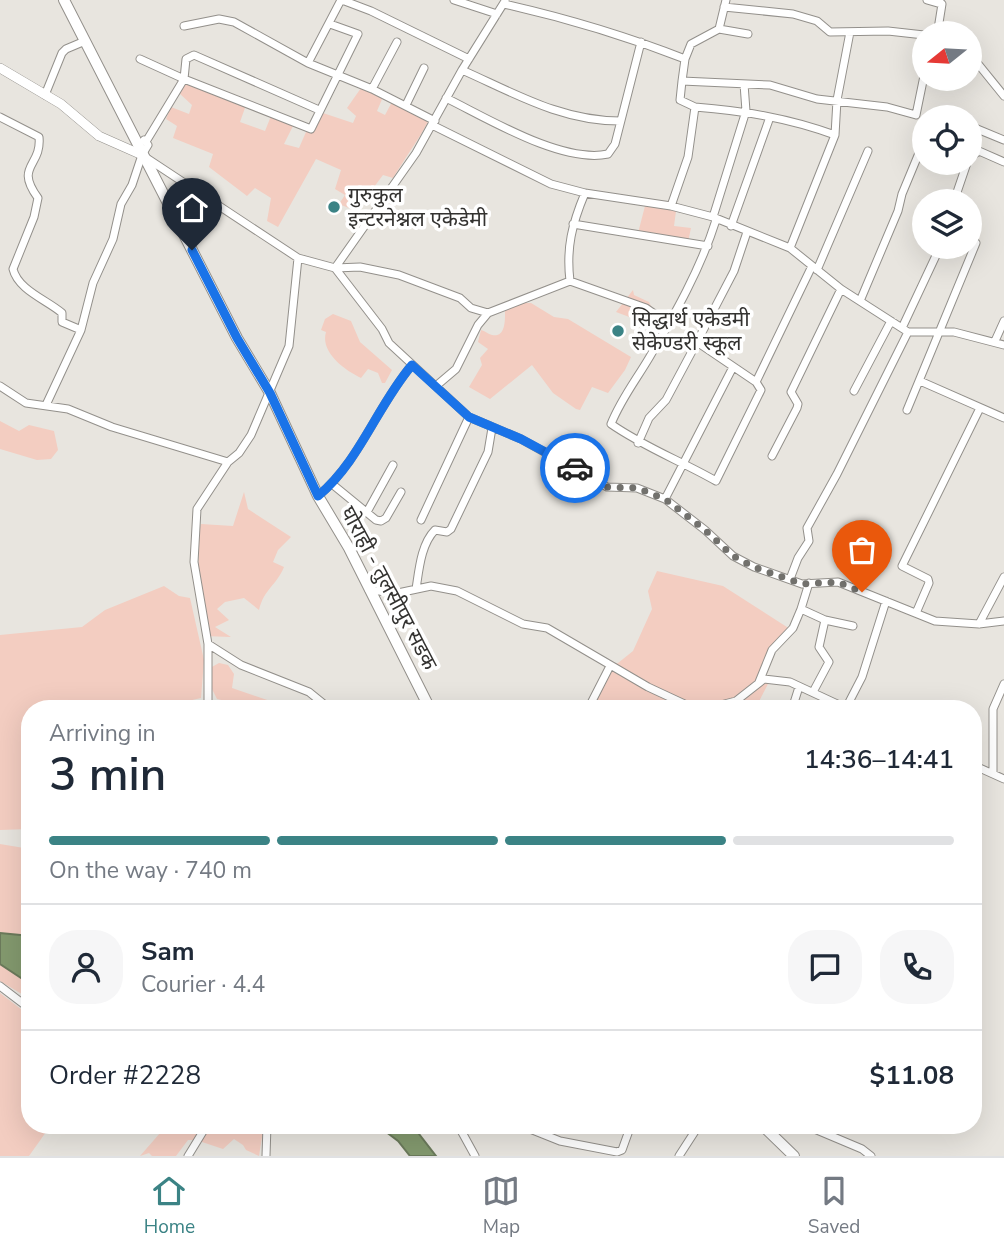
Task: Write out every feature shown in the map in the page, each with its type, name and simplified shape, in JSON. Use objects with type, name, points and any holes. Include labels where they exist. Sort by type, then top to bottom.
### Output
[{"type":"main road","name":"घोराही - तुलसीपुर सडक","points":[[64,0],[141,140],[142,155],[237,338],[270,393],[318,496],[349,548],[425,700]]},
{"type":"main road","points":[[771,1134],[794,1156]]},
{"type":"street","points":[[308,63],[341,0],[371,11],[469,60]]},
{"type":"street","points":[[454,0],[496,14]]},
{"type":"street","points":[[927,0],[940,2],[937,21]]},
{"type":"street","points":[[335,268],[397,184],[462,70],[505,2],[641,42],[685,60]]},
{"type":"street","points":[[719,29],[725,4],[793,14],[817,22],[830,32],[888,31],[912,34]]},
{"type":"street","points":[[184,26],[219,19],[234,22],[308,63],[406,105],[520,170],[551,184],[585,193],[671,206],[715,218],[790,248],[841,289],[905,330],[954,332],[1004,345]]},
{"type":"street","points":[[140,59],[311,129],[358,34],[330,24]]},
{"type":"street","points":[[748,34],[719,29],[691,44],[685,60],[680,100],[695,107],[746,111],[794,120],[835,135]]},
{"type":"street","points":[[790,248],[835,135],[837,100],[850,32]]},
{"type":"street","points":[[46,95],[62,53],[85,41]]},
{"type":"street","points":[[372,89],[397,42]]},
{"type":"street","points":[[446,98],[542,142],[576,153],[608,154],[615,144],[641,42]]},
{"type":"street","points":[[141,140],[184,79],[186,59],[194,55],[320,110]]},
{"type":"street","points":[[0,68],[46,95],[99,136],[142,155],[298,258],[335,268],[360,267],[399,275],[460,298],[471,308],[488,313]]},
{"type":"street","points":[[406,105],[424,68]]},
{"type":"street","points":[[982,69],[1004,96]]},
{"type":"street","points":[[462,70],[543,108],[597,121],[620,121]]},
{"type":"street","points":[[682,81],[770,85],[817,99],[887,107],[912,115]]},
{"type":"street","points":[[698,342],[756,382],[761,390],[716,481],[684,462],[638,443],[611,424],[622,397],[669,324],[708,246],[746,111],[744,85]]},
{"type":"street","points":[[671,206],[688,157],[695,107]]},
{"type":"street","points":[[0,117],[39,137],[40,145],[27,176],[28,185],[38,198],[34,217],[16,261],[15,276],[43,301],[62,313],[62,322],[81,330]]},
{"type":"street","points":[[731,226],[770,117]]},
{"type":"street","points":[[982,131],[1004,140]]},
{"type":"street","points":[[756,382],[815,268],[868,151]]},
{"type":"street","points":[[982,152],[1004,162]]},
{"type":"street","points":[[46,405],[81,330],[93,283],[113,239],[121,204],[132,185],[142,155]]},
{"type":"street","points":[[860,301],[898,211],[912,170]]},
{"type":"street","points":[[570,281],[568,251],[573,224],[585,193]]},
{"type":"street","points":[[573,224],[708,246]]},
{"type":"street","points":[[638,443],[649,418],[666,400],[698,342],[734,271],[747,232]]},
{"type":"street","points":[[208,700],[208,644],[194,562],[197,509],[228,461],[239,453],[251,435],[289,346],[298,258]]},
{"type":"street","points":[[789,579],[797,558],[808,541],[807,528],[837,474],[905,330],[935,259]]},
{"type":"street","points":[[907,410],[969,259]]},
{"type":"street","points":[[335,268],[389,343],[469,417],[521,439],[607,487],[637,488],[665,499],[733,556],[754,567],[809,583],[838,582],[935,621],[979,624],[1004,621]]},
{"type":"street","points":[[436,386],[456,369],[478,325],[488,313],[570,281],[646,308],[669,324]]},
{"type":"street","points":[[772,456],[797,408],[798,404],[791,392],[841,289]]},
{"type":"street","points":[[854,391],[891,321]]},
{"type":"street","points":[[995,341],[1004,321]]},
{"type":"street","points":[[318,496],[332,484],[412,365]]},
{"type":"street","points":[[665,499],[733,367]]},
{"type":"street","points":[[920,381],[1004,418]]},
{"type":"street","points":[[0,386],[26,403],[68,409],[112,426],[228,461]]},
{"type":"street","points":[[916,613],[929,583],[928,579],[902,566],[980,408]]},
{"type":"street","points":[[421,520],[469,417]]},
{"type":"street","points":[[416,589],[419,564],[429,538],[435,530],[447,532],[451,529],[488,452],[492,428]]},
{"type":"street","points":[[367,512],[393,465]]},
{"type":"street","points":[[332,484],[381,521],[386,518],[401,492]]},
{"type":"street","points":[[979,624],[1004,577]]},
{"type":"street","points":[[759,682],[772,650],[793,628],[809,583]]},
{"type":"street","points":[[369,590],[398,593],[431,586],[457,590],[523,624],[547,628],[673,700]]},
{"type":"street","points":[[851,700],[862,677],[886,601]]},
{"type":"street","points":[[801,609],[825,620],[853,626]]},
{"type":"street","points":[[813,692],[829,662],[819,647],[825,620]]},
{"type":"street","points":[[208,644],[241,665],[309,692],[319,700]]},
{"type":"street","points":[[592,700],[610,666]]},
{"type":"street","points":[[737,700],[764,679],[799,687],[830,700]]},
{"type":"street","points":[[993,773],[993,709],[1004,684]]},
{"type":"street","points":[[795,700],[799,687]]},
{"type":"street","points":[[982,770],[1004,779]]},
{"type":"street","points":[[0,986],[21,1002]]},
{"type":"street","points":[[188,1156],[201,1134]]},
{"type":"street","points":[[266,1156],[267,1134]]},
{"type":"street","points":[[463,1134],[475,1156]]},
{"type":"street","points":[[542,1134],[560,1141],[617,1152],[622,1150],[628,1134]]},
{"type":"street","points":[[679,1156],[693,1134]]},
{"type":"street","points":[[826,1134],[862,1149],[871,1156]]},
{"type":"shaded area","points":[[186,84],[197,84],[246,105],[240,122],[265,131],[271,116],[293,126],[284,144],[299,148],[306,132],[313,131],[323,113],[353,123],[356,116],[347,108],[361,88],[383,97],[377,111],[385,115],[392,102],[428,122],[393,178],[383,175],[356,211],[339,204],[345,195],[335,189],[341,170],[316,159],[278,227],[267,221],[271,198],[255,188],[247,196],[209,167],[213,154],[173,138],[177,126],[166,119],[171,107],[189,114],[192,105],[179,93]]},
{"type":"shaded area","points":[[645,206],[676,211],[674,226],[691,228],[688,242],[638,233]]},
{"type":"shaded area","points":[[633,290],[634,295],[649,302],[658,321],[660,335],[648,324],[616,312]]},
{"type":"shaded area","points":[[518,303],[531,303],[554,317],[568,319],[631,357],[608,393],[592,387],[580,410],[576,409],[553,393],[532,365],[490,399],[469,387],[482,365],[480,358],[488,349],[478,342],[481,330],[492,335],[500,334],[504,327],[505,311]]},
{"type":"shaded area","points":[[333,314],[351,321],[360,342],[392,370],[385,383],[382,383],[378,373],[368,369],[361,378],[335,360],[327,346],[326,332],[321,330],[325,319]]},
{"type":"shaded area","points":[[0,421],[19,431],[29,425],[54,431],[58,450],[51,459],[37,460],[0,449]]},
{"type":"shaded area","points":[[244,492],[248,509],[291,537],[278,550],[273,562],[284,567],[264,597],[259,610],[244,598],[225,602],[217,609],[229,620],[215,627],[231,637],[204,636],[199,591],[198,533],[201,524],[233,526]]},
{"type":"shaded area","points":[[657,571],[723,586],[790,629],[760,672],[768,684],[760,700],[589,700],[606,666],[618,663],[633,651],[652,609],[648,591]]},
{"type":"shaded area","points":[[164,586],[179,596],[190,598],[204,660],[201,698],[21,700],[21,829],[0,830],[0,635],[82,627],[105,610]]},
{"type":"shaded area","points":[[219,663],[228,665],[234,674],[232,688],[267,700],[217,699],[209,683],[210,668]]},
{"type":"shaded area","points":[[0,844],[21,848],[21,935],[0,933]]},
{"type":"shaded area","points":[[0,933],[21,935],[21,978],[0,964]]},
{"type":"shaded area","points":[[0,964],[21,978],[21,994],[0,981]]},
{"type":"shaded area","points":[[0,993],[21,1009],[21,1134],[45,1134],[29,1156],[0,1156]]},
{"type":"shaded area","points":[[159,1134],[263,1134],[259,1156],[246,1150],[234,1139],[223,1149],[188,1140],[176,1156],[152,1156],[149,1153],[140,1156]]},
{"type":"shaded area","points":[[389,1134],[419,1134],[436,1156],[410,1156]]},
{"type":"way so far","points":[[575,468],[607,487],[637,488],[665,499],[705,530],[717,544],[754,567],[802,584],[838,582],[862,592]]},
{"type":"place","name":"गुरुकुल इन्टरनेश्नल एकेडेमी","points":[[334,207]]},
{"type":"place","name":"सिद्धार्थ एकेडमी सेकेण्डरी स्कूल","points":[[618,331]]},
{"type":"route","points":[[192,250],[237,338],[270,393],[318,496],[332,484],[352,457],[412,365],[469,417],[521,439],[575,468]]}]
